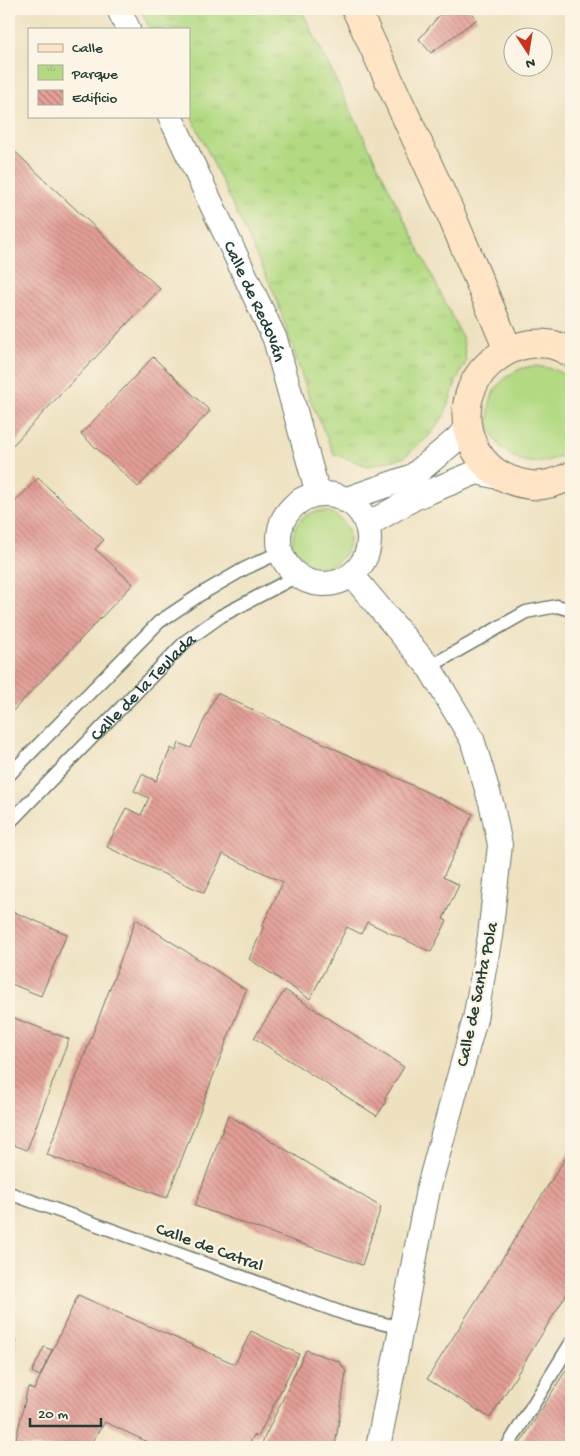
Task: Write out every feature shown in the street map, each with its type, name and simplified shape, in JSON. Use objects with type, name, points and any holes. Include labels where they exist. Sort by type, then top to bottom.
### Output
[{"type":"street","points":[[118,9],[128,28]]},
{"type":"street","points":[[356,9],[450,212],[508,350]]},
{"type":"street","name":"Calle de Redován","points":[[171,118],[276,339],[318,494]]},
{"type":"street","points":[[508,480],[489,467],[474,449],[467,426],[466,403],[474,381],[489,363],[508,350],[531,344],[554,345],[571,353]]},
{"type":"street","points":[[344,500],[413,476],[458,438],[467,426]]},
{"type":"street","points":[[367,526],[414,498],[477,472],[531,485],[555,483],[571,476]]},
{"type":"street","points":[[318,494],[334,495],[344,500],[350,503],[362,515],[367,526],[369,541],[363,563],[352,574],[339,582],[328,584],[312,583],[297,576],[286,565],[280,552],[278,536],[284,517],[291,507],[304,498],[318,494]]},
{"type":"street","name":"Calle de Santa Pola","points":[[352,574],[429,667],[472,739],[492,806],[500,845],[490,936],[475,1019],[428,1190],[378,1447]]},
{"type":"lane","name":"Calle de la Teulada","points":[[9,775],[159,622],[244,568],[280,552]]},
{"type":"lane","name":"Calle de la Teulada","points":[[9,822],[186,641],[221,616],[297,576]]},
{"type":"lane","points":[[429,667],[526,612],[557,606],[571,610]]},
{"type":"lane","name":"Calle de Catral","points":[[9,1193],[348,1315],[401,1328]]},
{"type":"lane","points":[[507,1447],[571,1344]]},
{"type":"green space","points":[[140,9],[301,9],[463,339],[466,362],[457,379],[444,416],[429,436],[403,458],[368,466],[334,454],[309,397],[275,295],[190,113],[190,28],[150,28]]},
{"type":"green space","points":[[533,366],[554,370],[563,374],[571,381],[571,448],[558,457],[544,462],[530,462],[517,459],[506,452],[497,442],[491,429],[489,413],[492,396],[497,387],[509,375]]},
{"type":"green space","points":[[315,511],[327,511],[337,515],[345,523],[349,539],[345,555],[337,563],[327,567],[315,567],[305,563],[297,555],[293,545],[293,533],[297,523],[305,515]]},
{"type":"building","points":[[445,9],[469,9],[477,19],[431,53],[419,39]]},
{"type":"building","points":[[9,146],[160,289],[9,449]]},
{"type":"building","points":[[153,357],[210,411],[138,487],[81,434]]},
{"type":"building","points":[[38,478],[104,540],[95,549],[133,584],[9,715],[9,508]]},
{"type":"building","points":[[217,693],[473,814],[443,877],[459,885],[443,919],[447,921],[431,952],[367,922],[361,934],[347,927],[310,999],[249,959],[283,882],[223,854],[204,893],[107,847],[126,808],[141,815],[149,798],[134,791],[142,774],[156,781],[171,748],[176,751],[179,743],[191,748]]},
{"type":"building","points":[[9,910],[67,934],[41,996],[9,983]]},
{"type":"building","points":[[136,919],[246,990],[167,1198],[47,1155]]},
{"type":"building","points":[[285,990],[404,1067],[384,1100],[386,1102],[377,1116],[254,1038]]},
{"type":"building","points":[[9,1016],[69,1039],[27,1150],[9,1143]]},
{"type":"building","points":[[228,1115],[381,1207],[362,1265],[195,1206]]},
{"type":"building","points":[[571,1149],[571,1287],[490,1418],[427,1379]]},
{"type":"building","points":[[78,1295],[235,1364],[251,1331],[299,1354],[258,1437],[254,1435],[248,1447],[152,1447],[154,1445],[105,1422],[88,1447],[14,1447],[28,1387],[34,1390]]},
{"type":"building","points":[[9,1339],[16,1341],[10,1372],[9,1372]]},
{"type":"building","points":[[44,1347],[52,1350],[40,1376],[32,1372]]},
{"type":"building","points":[[306,1350],[340,1362],[346,1372],[335,1447],[260,1447]]},
{"type":"building","points":[[571,1362],[571,1447],[518,1447]]}]
